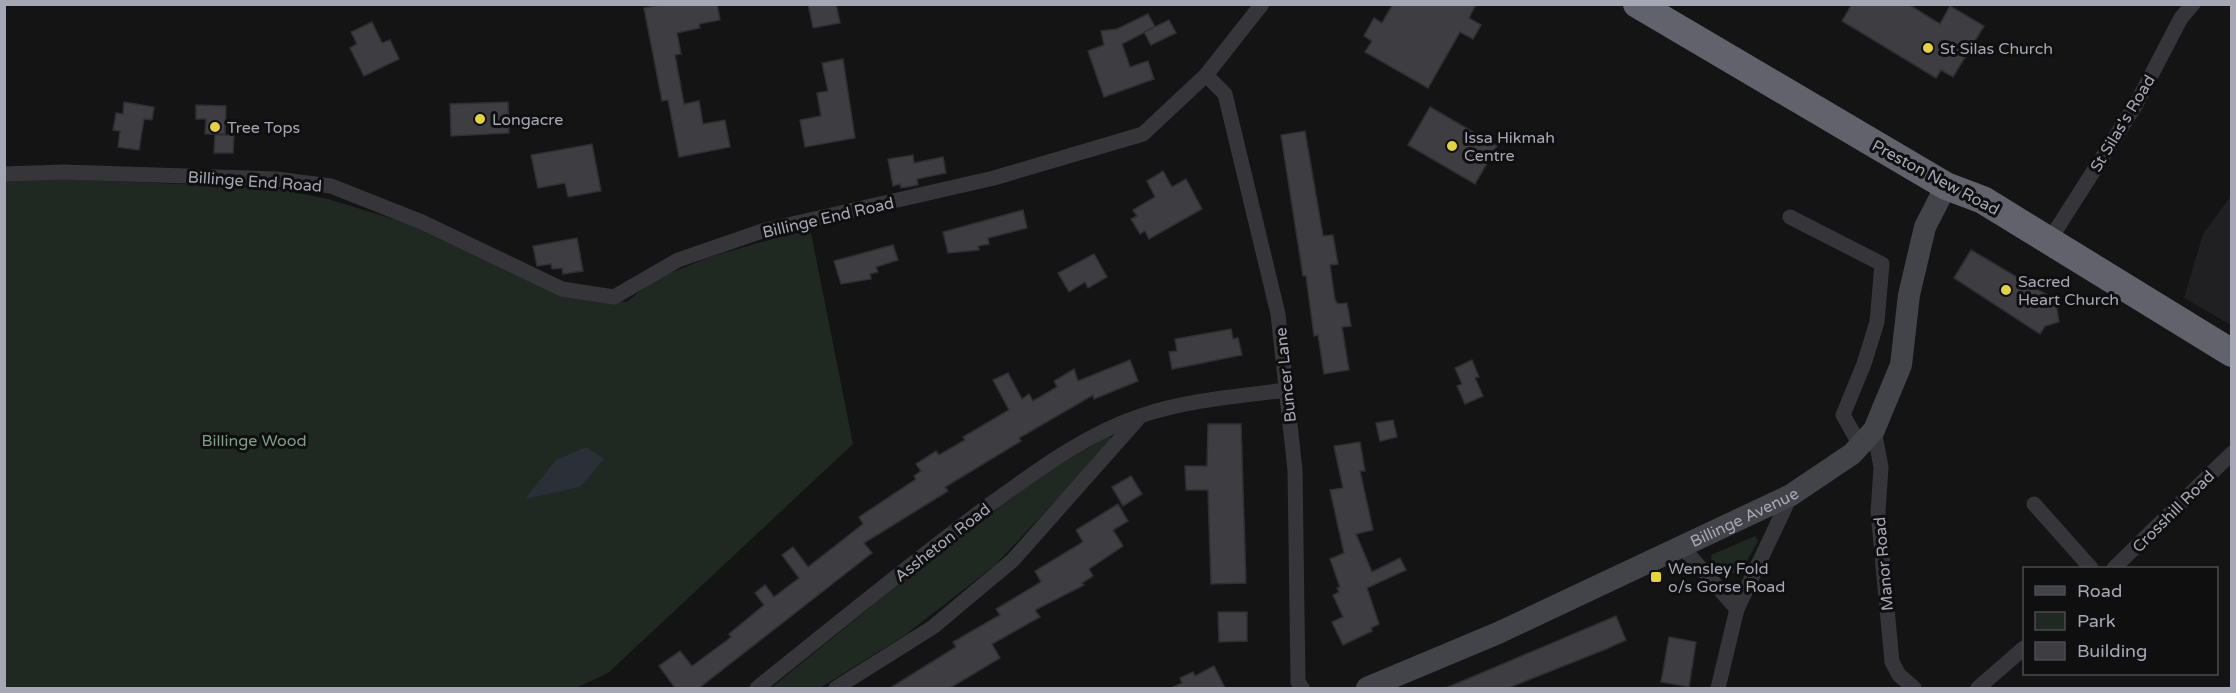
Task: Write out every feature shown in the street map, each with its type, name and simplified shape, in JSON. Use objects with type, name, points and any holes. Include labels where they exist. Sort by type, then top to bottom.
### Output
[{"type":"highway","name":"Preston New Road","points":[[1637,4],[1946,186],[1983,200],[2232,353]]},
{"type":"main road","name":"Billinge Avenue","points":[[1367,688],[1498,633],[1791,495],[1852,454],[1867,438],[1901,365],[1909,295],[1925,227],[1946,186]]},
{"type":"street","name":"Billinge End Road","points":[[4,174],[63,172],[276,179],[331,186],[422,222],[562,289],[614,297],[678,260],[762,231],[994,178],[1143,134],[1206,75],[1262,4]]},
{"type":"street","name":"St Silas's Road","points":[[2049,241],[2135,106],[2181,18],[2193,4]]},
{"type":"street","name":"Buncer Lane","points":[[1206,75],[1225,94],[1240,146],[1278,314],[1294,470],[1298,682],[1302,688]]},
{"type":"street","name":"Manor Road","points":[[1790,217],[1882,264],[1877,322],[1844,415],[1867,438],[1881,467],[1878,512],[1892,662],[1899,675],[1914,688]]},
{"type":"street","name":"Assheton Road","points":[[757,688],[1042,466],[1090,438],[1141,416],[1215,399],[1287,390]]},
{"type":"street","points":[[836,688],[933,627],[1013,560],[1141,416]]},
{"type":"street","name":"Crosshill Road","points":[[2116,567],[2232,453]]},
{"type":"street","points":[[1718,688],[1737,609],[1791,495]]},
{"type":"street","points":[[2034,504],[2090,567]]},
{"type":"street","points":[[1682,547],[1737,609]]},
{"type":"street","points":[[1978,688],[2023,650]]},
{"type":"shaded area","points":[[2231,196],[2231,325],[2184,298],[2203,234]]},
{"type":"shaded area","points":[[586,447],[604,459],[580,487],[525,499],[556,460]]},
{"type":"green space","name":"Billinge Wood","points":[[63,179],[274,188],[328,199],[416,226],[590,300],[627,302],[653,280],[710,257],[810,228],[853,444],[608,673],[576,688],[5,688],[4,181]]},
{"type":"green space","points":[[1109,436],[1113,440],[995,565],[904,636],[820,688],[771,688],[900,583],[1042,475]]},
{"type":"green space","points":[[1755,536],[1758,541],[1743,568],[1737,573],[1720,573],[1711,555]]},
{"type":"building","points":[[665,4],[717,4],[720,20],[699,24],[700,28],[677,33],[681,54],[675,55],[684,104],[699,101],[703,124],[725,120],[730,147],[679,157],[668,100],[662,101],[644,8]]},
{"type":"building","points":[[808,4],[836,4],[840,23],[813,28]]},
{"type":"building","points":[[1393,4],[1476,4],[1469,18],[1481,25],[1473,39],[1460,32],[1428,88],[1365,52],[1372,41],[1364,36],[1374,18],[1382,23]]},
{"type":"building","name":"St Silas Church","points":[[1852,4],[1908,4],[1940,24],[1950,6],[1984,26],[1953,77],[1941,70],[1936,78],[1842,21]]},
{"type":"building","points":[[1148,14],[1155,27],[1122,44],[1130,67],[1148,61],[1154,79],[1104,97],[1088,51],[1104,45],[1101,31],[1117,29]]},
{"type":"building","points":[[1169,20],[1176,33],[1151,45],[1144,32]]},
{"type":"building","points":[[372,22],[382,43],[390,40],[399,59],[364,76],[350,48],[357,44],[351,32]]},
{"type":"building","points":[[843,59],[855,138],[805,147],[800,120],[821,116],[817,93],[828,91],[822,63]]},
{"type":"building","points":[[124,102],[154,107],[152,120],[144,119],[139,150],[118,147],[120,131],[113,130],[116,113],[123,114]]},
{"type":"building","name":"Longacre","points":[[508,102],[509,133],[451,136],[450,104]]},
{"type":"building","name":"Tree Tops","points":[[196,105],[226,106],[225,134],[205,134],[206,119],[196,119]]},
{"type":"building","name":"Issa Hikmah Centre","points":[[1430,107],[1497,146],[1475,184],[1408,145]]},
{"type":"building","points":[[1305,131],[1323,236],[1333,235],[1338,264],[1330,265],[1335,300],[1338,304],[1347,303],[1351,326],[1342,327],[1349,370],[1324,374],[1318,335],[1314,336],[1306,276],[1303,276],[1281,135]]},
{"type":"building","points":[[215,135],[234,135],[233,153],[214,153]]},
{"type":"building","points":[[592,144],[601,191],[568,197],[565,183],[538,188],[531,155]]},
{"type":"building","points":[[913,155],[914,163],[943,157],[946,173],[917,179],[918,185],[901,188],[900,184],[893,186],[888,159]]},
{"type":"building","points":[[1163,171],[1172,187],[1186,179],[1202,209],[1149,239],[1145,231],[1140,234],[1131,219],[1137,216],[1133,210],[1155,197],[1147,181]]},
{"type":"building","points":[[1023,210],[1027,228],[988,238],[989,244],[978,246],[979,250],[948,253],[943,232]]},
{"type":"building","points":[[577,238],[583,271],[563,274],[562,268],[552,269],[551,264],[537,266],[533,246]]},
{"type":"building","points":[[893,245],[898,260],[876,267],[878,272],[870,274],[871,279],[841,284],[834,261]]},
{"type":"building","name":"Sacred Heart Church","points":[[1971,250],[2059,302],[2057,309],[2059,322],[2045,326],[2040,334],[1954,278]]},
{"type":"building","points":[[1094,254],[1107,277],[1088,288],[1085,282],[1069,292],[1058,273]]},
{"type":"building","points":[[1231,329],[1233,339],[1238,338],[1242,355],[1172,369],[1169,352],[1177,351],[1175,339]]},
{"type":"building","points":[[1130,360],[1138,381],[1094,399],[1093,395],[1019,438],[1021,441],[945,487],[948,491],[864,543],[872,553],[699,688],[675,688],[659,666],[680,651],[692,666],[731,637],[729,634],[764,605],[755,593],[765,585],[774,597],[799,578],[782,555],[793,547],[808,567],[863,524],[859,517],[916,479],[914,476],[921,471],[916,464],[936,451],[939,455],[965,440],[963,437],[1009,410],[993,380],[1008,373],[1022,399],[1029,394],[1033,401],[1057,387],[1054,381],[1074,369],[1078,381]]},
{"type":"building","points":[[1472,360],[1479,377],[1475,378],[1483,396],[1465,404],[1457,386],[1462,384],[1455,368]]},
{"type":"building","points":[[1393,420],[1397,437],[1380,441],[1376,423]]},
{"type":"building","points":[[1208,424],[1241,424],[1246,583],[1211,584],[1208,490],[1186,490],[1185,466],[1207,466]]},
{"type":"building","points":[[1360,442],[1365,471],[1360,471],[1373,530],[1356,534],[1372,572],[1400,558],[1406,570],[1367,588],[1379,624],[1371,628],[1372,631],[1343,645],[1332,622],[1343,617],[1333,595],[1339,592],[1337,588],[1340,587],[1330,559],[1344,553],[1330,490],[1343,488],[1334,446]]},
{"type":"building","points":[[1131,476],[1142,494],[1123,506],[1112,487]]},
{"type":"building","points":[[1118,504],[1128,521],[1113,530],[1123,546],[1089,569],[1093,576],[1082,583],[1084,585],[1035,610],[1040,617],[992,644],[1000,658],[950,688],[890,688],[956,647],[953,642],[1000,615],[996,609],[1041,582],[1035,571],[1083,542],[1076,530]]},
{"type":"building","points":[[1218,612],[1247,612],[1247,641],[1219,642]]},
{"type":"building","points":[[1616,616],[1626,640],[1606,649],[1508,688],[1446,688]]},
{"type":"building","points":[[1669,637],[1696,642],[1689,687],[1661,682]]},
{"type":"building","points":[[1214,666],[1225,688],[1171,688],[1182,683],[1180,678],[1193,672],[1195,676]]},
{"type":"place","name":"St Silas Church","points":[[1928,48]]},
{"type":"place","name":"Longacre","points":[[480,119]]},
{"type":"place","name":"Tree Tops","points":[[215,127]]},
{"type":"place","name":"Issa Hikmah Centre","points":[[1452,146]]},
{"type":"place","name":"Sacred Heart Church","points":[[2006,290]]},
{"type":"place","name":"Wensley Fold o/s Gorse Road","points":[[1656,577]]}]
